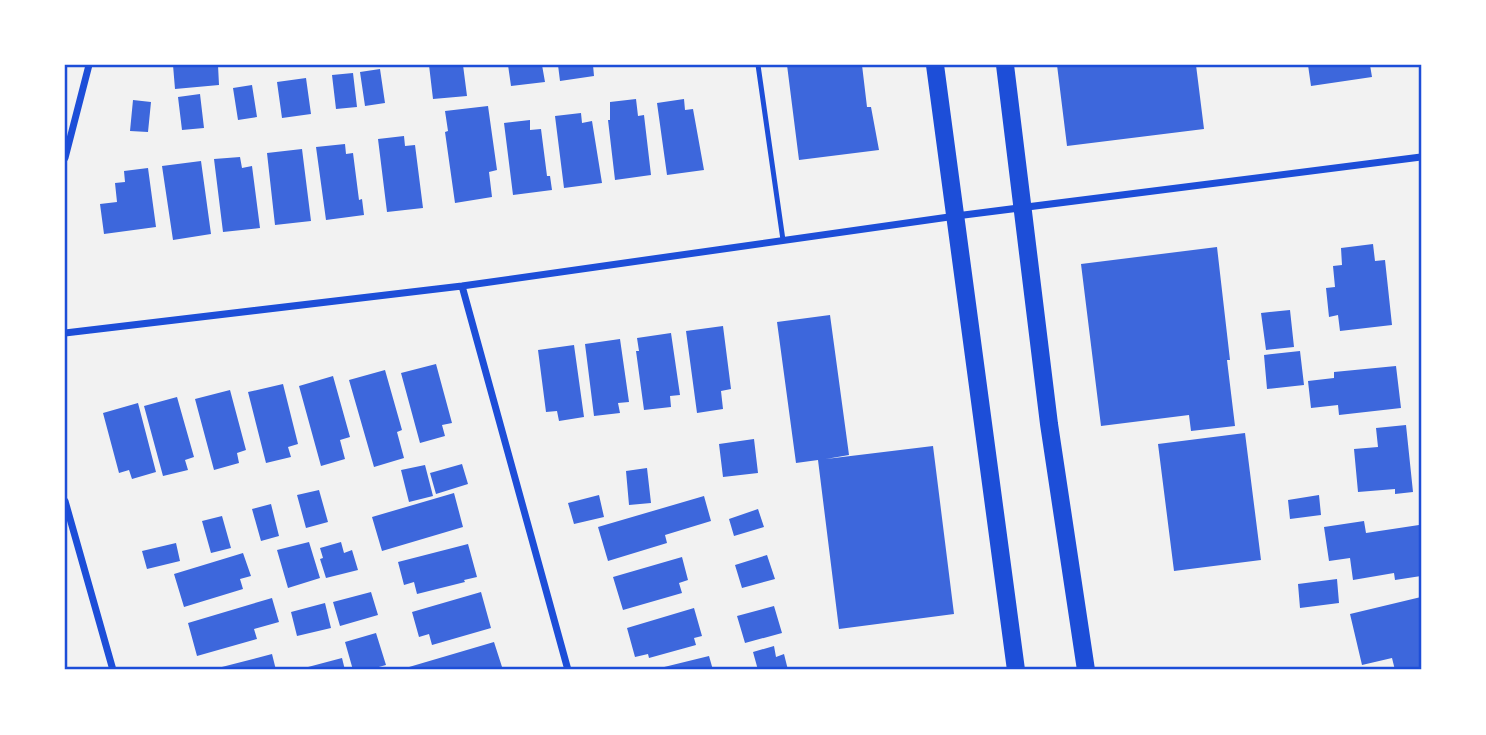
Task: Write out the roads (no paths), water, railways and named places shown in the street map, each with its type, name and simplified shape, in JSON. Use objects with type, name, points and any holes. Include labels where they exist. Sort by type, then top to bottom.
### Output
[{"type":"main road","points":[[935,65],[1016,670]]},
{"type":"main road","points":[[1005,65],[1049,424],[1086,670]]},
{"type":"street","points":[[65,158],[89,65]]},
{"type":"street","points":[[65,333],[462,286],[956,216],[1421,157]]},
{"type":"street","points":[[462,286],[568,670]]},
{"type":"street","points":[[65,501],[113,670]]},
{"type":"lane","points":[[758,65],[783,240]]}]
